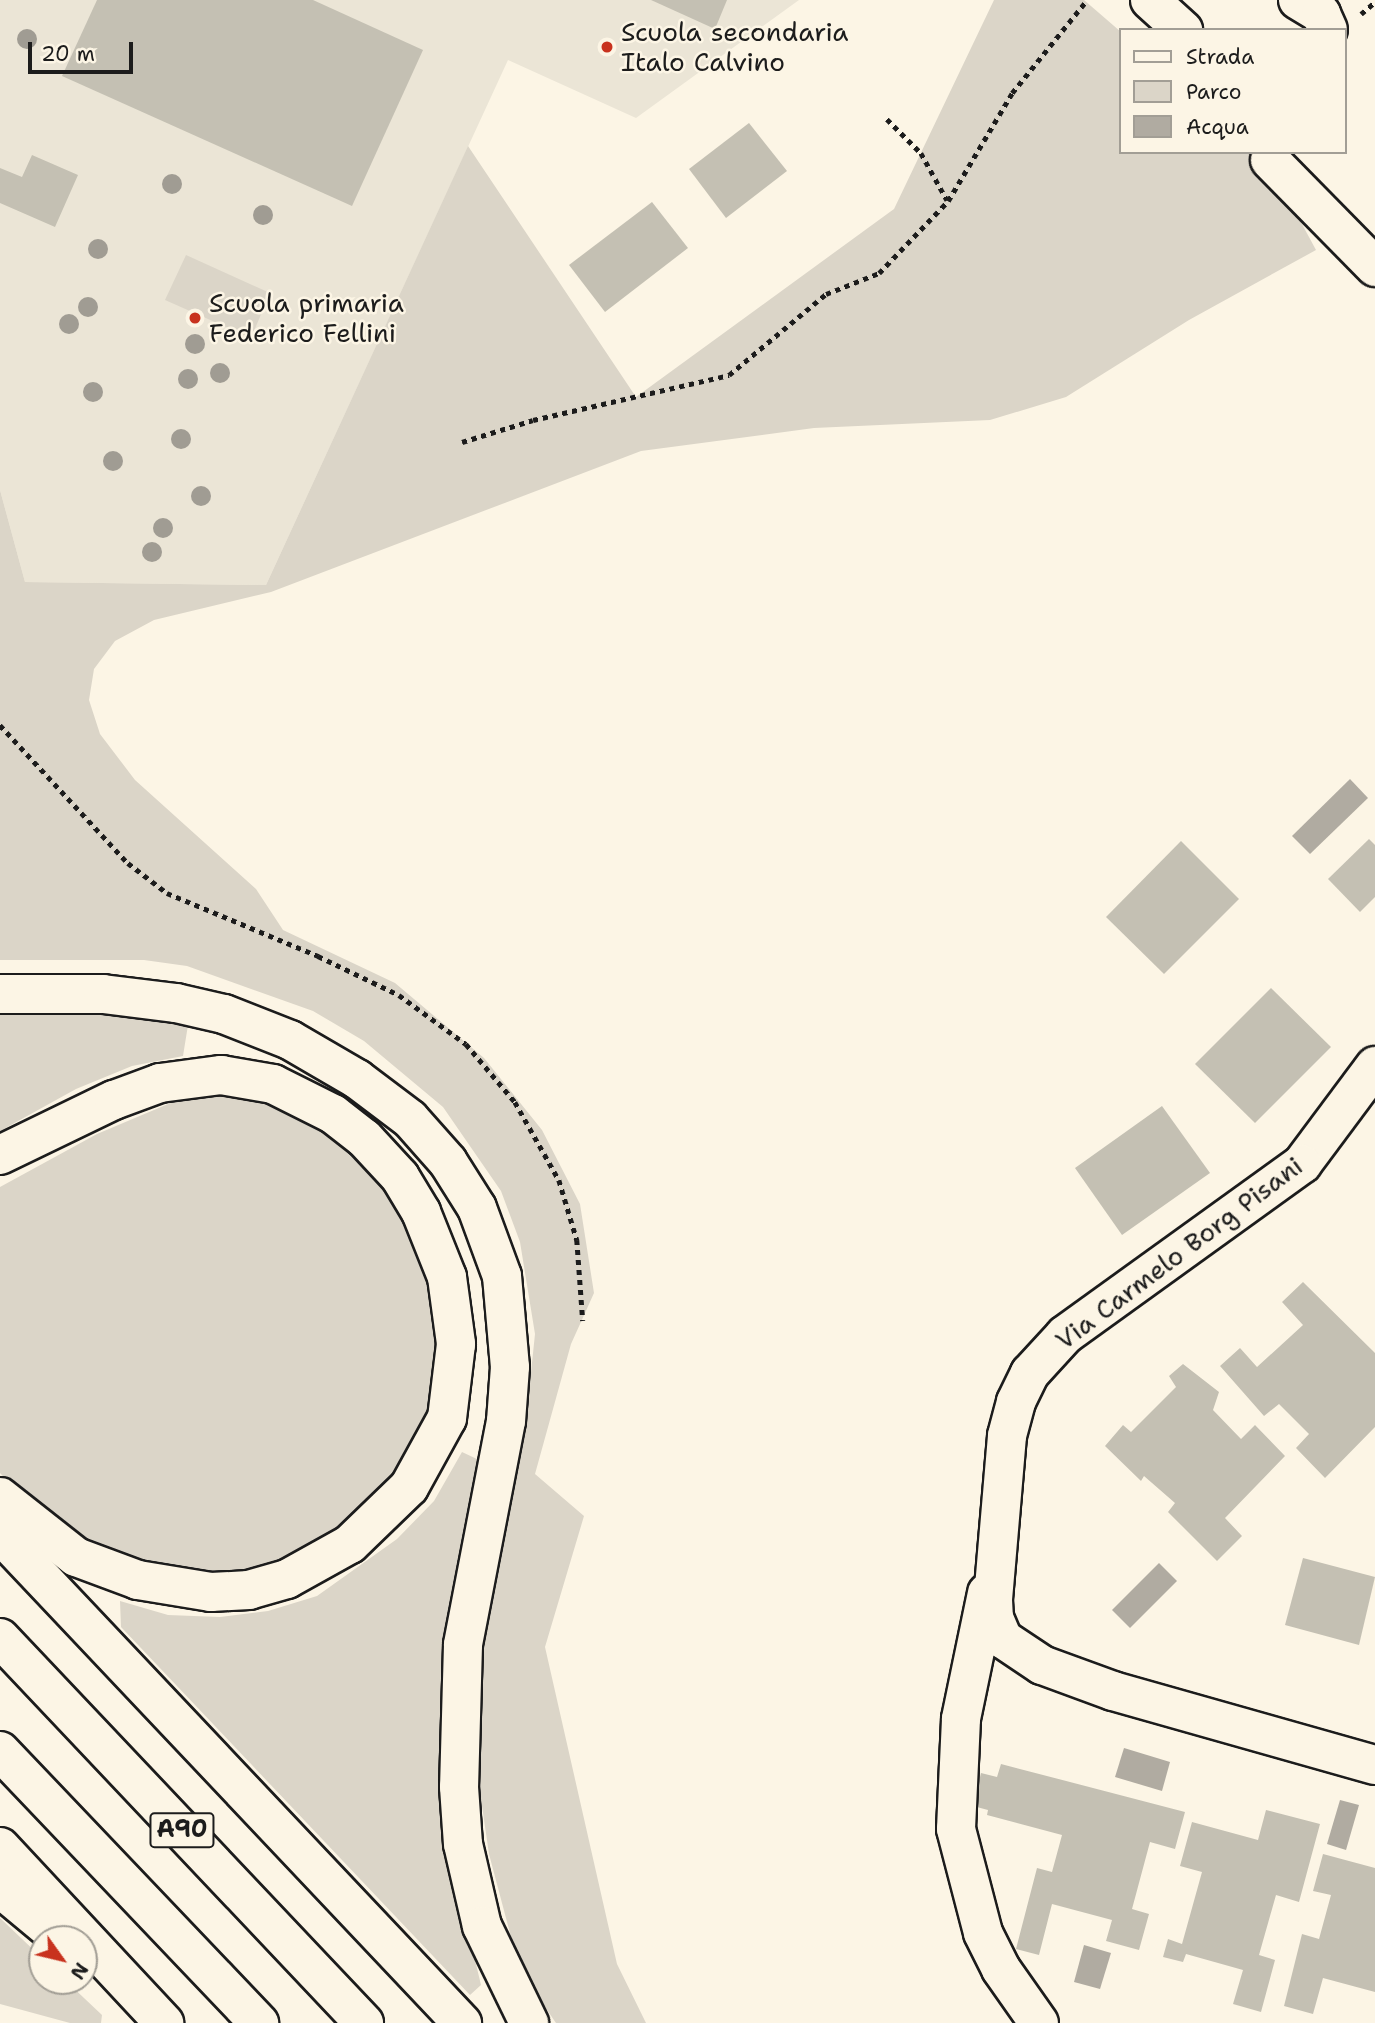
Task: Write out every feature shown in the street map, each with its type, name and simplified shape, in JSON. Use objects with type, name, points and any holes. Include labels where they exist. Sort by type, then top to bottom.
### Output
[{"type":"main road","points":[[1150,0],[1181,28]]},
{"type":"main road","points":[[1297,0],[1321,14],[1327,28]]},
{"type":"main road","points":[[1270,160],[1375,267]]},
{"type":"main road","points":[[0,994],[103,994],[176,1003],[224,1014],[290,1040],[368,1086],[410,1119],[448,1161],[477,1208],[502,1276],[510,1367],[506,1421],[463,1645],[458,1787],[463,1844],[482,1926],[529,2023]]},
{"type":"main road","name":"Via Carmelo Borg Pisani","points":[[1375,1066],[1302,1164],[1065,1335],[1038,1363],[1012,1415],[995,1564],[998,1633],[1029,1658],[1113,1691],[1375,1765]]},
{"type":"main road","points":[[0,1155],[114,1100],[160,1083],[221,1075],[273,1084],[342,1121],[400,1177],[421,1212],[447,1277],[456,1344],[447,1418],[409,1488],[350,1544],[286,1579],[249,1590],[220,1592],[173,1589],[138,1580],[76,1557],[0,1497]]},
{"type":"main road","points":[[0,1534],[462,2023]]},
{"type":"main road","points":[[995,1564],[963,1705],[955,1776],[956,1829],[983,1933],[1001,1969],[1039,2023]]},
{"type":"main road","name":"A90","points":[[0,1637],[364,2023]]},
{"type":"main road","points":[[0,1751],[259,2023]]},
{"type":"main road","points":[[0,1847],[161,2020]]},
{"type":"main road","points":[[0,1888],[45,1925]]},
{"type":"main road","points":[[98,1968],[161,2020]]},
{"type":"path","points":[[462,442],[533,420],[729,375],[826,294],[879,273],[948,201],[1012,93],[1087,0]]},
{"type":"path","points":[[887,119],[921,153],[948,201]]},
{"type":"path","points":[[0,725],[128,863],[167,893],[318,956],[399,995],[466,1044],[515,1102],[559,1180],[577,1240],[583,1321]]},
{"type":"shaded area","name":"Scuola primaria Federico Fellini","points":[[0,0],[799,0],[636,118],[508,60],[266,585],[25,582],[0,490]]},
{"type":"green space","points":[[994,0],[1084,0],[1120,31],[1120,154],[1264,154],[1316,250],[1189,320],[1066,397],[990,420],[814,428],[641,451],[271,592],[154,620],[115,641],[94,669],[89,700],[100,734],[135,780],[256,889],[283,930],[395,983],[484,1058],[542,1130],[580,1204],[594,1293],[571,1344],[535,1474],[584,1516],[545,1647],[617,1964],[646,2023],[556,2023],[534,1991],[511,1937],[489,1854],[473,1744],[487,1619],[528,1401],[535,1334],[520,1242],[501,1191],[443,1107],[364,1041],[313,1011],[187,966],[144,960],[0,960],[0,490],[25,582],[266,585],[468,146],[636,397],[894,209]]},
{"type":"green space","points":[[186,255],[270,293],[251,338],[165,300]]},
{"type":"green space","points":[[0,1013],[99,1014],[188,1025],[183,1056],[132,1066],[76,1089],[0,1131]]},
{"type":"green space","points":[[211,1094],[270,1103],[346,1142],[416,1222],[445,1350],[420,1449],[342,1537],[245,1578],[114,1562],[43,1519],[0,1473],[0,1187],[97,1134],[180,1099]]},
{"type":"green space","points":[[462,1452],[479,1460],[453,1598],[441,1734],[452,1864],[481,1985],[470,1995],[121,1627],[120,1601],[168,1615],[220,1617],[268,1611],[317,1596],[397,1539],[434,1501]]},
{"type":"green space","points":[[0,1918],[28,1945],[28,1995],[81,1995],[102,2015],[101,2023],[70,2023],[0,2004]]},
{"type":"water","points":[[1350,779],[1368,798],[1310,854],[1292,836]]},
{"type":"water","points":[[1159,1563],[1177,1581],[1130,1628],[1112,1610]]},
{"type":"water","points":[[1124,1748],[1170,1762],[1162,1791],[1115,1777]]},
{"type":"water","points":[[1340,1800],[1359,1805],[1346,1850],[1327,1844]]},
{"type":"water","points":[[1084,1945],[1111,1953],[1100,1989],[1074,1982]]},
{"type":"building","points":[[97,0],[313,0],[423,50],[352,206],[62,76]]},
{"type":"building","points":[[651,0],[727,0],[715,29]]},
{"type":"building","points":[[749,123],[787,171],[726,218],[689,169]]},
{"type":"building","points":[[32,155],[78,175],[55,227],[0,203],[0,168],[22,177]]},
{"type":"building","points":[[652,202],[688,248],[605,312],[569,265]]},
{"type":"building","points":[[1369,839],[1375,845],[1375,897],[1360,912],[1328,879]]},
{"type":"building","points":[[1181,841],[1239,899],[1164,974],[1106,917]]},
{"type":"building","points":[[1271,988],[1331,1047],[1255,1123],[1195,1064]]},
{"type":"building","points":[[1162,1106],[1210,1173],[1122,1235],[1075,1168]]},
{"type":"building","points":[[1303,1282],[1375,1353],[1375,1427],[1325,1478],[1296,1448],[1309,1434],[1279,1404],[1264,1416],[1220,1366],[1240,1348],[1257,1367],[1303,1325],[1282,1302]]},
{"type":"building","points":[[1183,1364],[1219,1392],[1213,1410],[1241,1439],[1255,1425],[1285,1456],[1225,1518],[1242,1536],[1217,1561],[1168,1512],[1175,1503],[1144,1476],[1141,1481],[1105,1446],[1123,1425],[1131,1432],[1176,1387],[1169,1376]]},
{"type":"building","points":[[1303,1558],[1375,1577],[1359,1645],[1285,1625]]},
{"type":"building","points":[[1001,1764],[1185,1812],[1175,1849],[1150,1842],[1132,1909],[1149,1914],[1139,1950],[1106,1941],[1112,1920],[1052,1904],[1039,1955],[1016,1949],[1037,1868],[1052,1872],[1062,1835],[987,1815],[988,1810],[973,1806],[981,1773],[997,1777]]},
{"type":"building","points":[[1266,1810],[1320,1824],[1299,1902],[1276,1895],[1259,1955],[1275,1960],[1261,2012],[1233,2004],[1243,1970],[1186,1954],[1183,1962],[1163,1957],[1168,1939],[1182,1944],[1202,1872],[1180,1866],[1192,1822],[1258,1840]]},
{"type":"building","points":[[1323,1854],[1375,1868],[1375,1992],[1323,1978],[1313,2014],[1284,2006],[1302,1934],[1319,1939],[1331,1895],[1313,1891]]},
{"type":"place","name":"Scuola secondaria Italo Calvino","points":[[607,47]]},
{"type":"place","name":"Scuola primaria Federico Fellini","points":[[195,318]]}]
